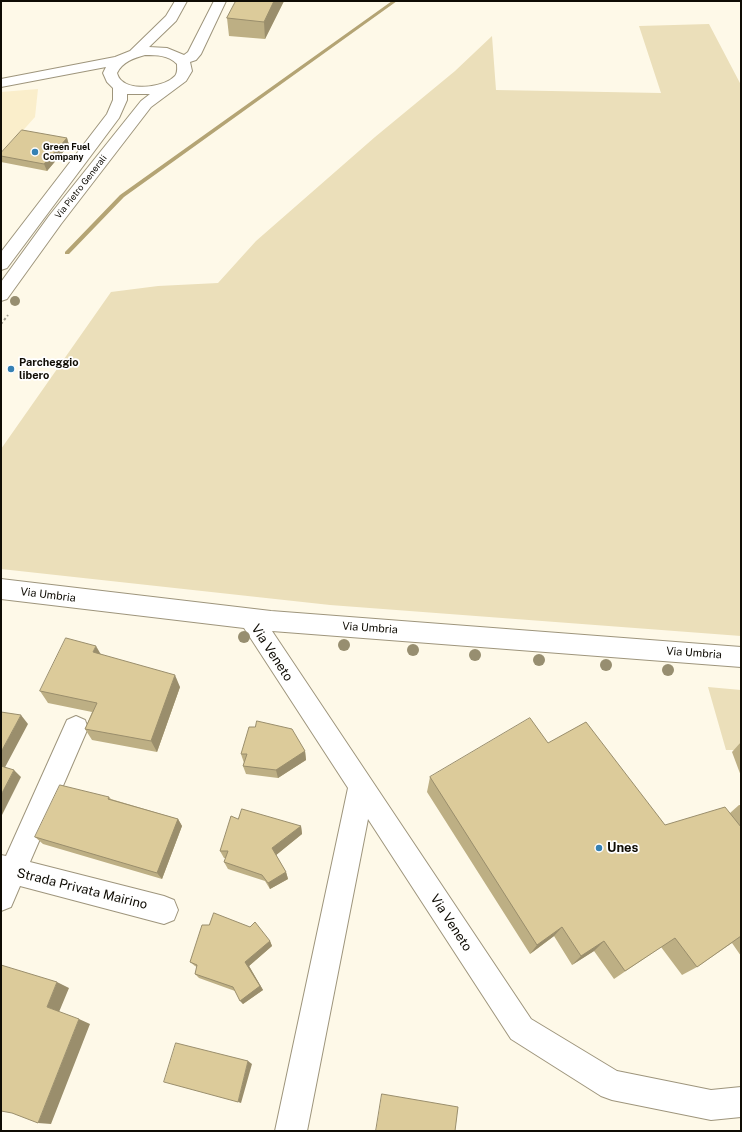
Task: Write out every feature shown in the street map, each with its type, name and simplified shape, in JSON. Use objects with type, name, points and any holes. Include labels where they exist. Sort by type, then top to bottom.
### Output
[{"type":"street","points":[[135,53],[171,18],[181,1]]},
{"type":"street","points":[[1,83],[117,61],[135,53],[175,48],[191,57],[194,54],[220,1]]},
{"type":"street","points":[[171,18],[175,48]]},
{"type":"street","name":"Via Pietro Generali","points":[[1,296],[55,220],[146,104],[179,80],[184,73],[186,66],[175,48]]},
{"type":"street","name":"Via Pietro Generali","points":[[1,264],[114,115],[120,100],[117,84],[110,73],[117,61]]},
{"type":"street","points":[[48,75],[96,80],[117,84],[130,90],[144,91],[170,86]]},
{"type":"street","name":"Via Umbria","points":[[1,589],[250,618],[741,657]]},
{"type":"street","name":"Via Veneto","points":[[250,618],[521,1029],[612,1085],[712,1105],[741,1102]]},
{"type":"street","points":[[1,897],[7,869],[76,728]]},
{"type":"street","points":[[291,1131],[361,787]]},
{"type":"street","name":"Strada Privata Mairino","points":[[7,869],[164,910]]},
{"type":"path","points":[[1,324],[11,310]]},
{"type":"shaded area","points":[[709,24],[741,85],[741,636],[330,605],[1,569],[1,449],[111,292],[158,286],[218,283],[256,241],[375,137],[455,71],[492,36],[496,90],[661,93],[639,26]]},
{"type":"shaded area","points":[[38,89],[35,117],[1,155],[1,92]]},
{"type":"shaded area","points":[[708,687],[741,690],[741,750],[726,750]]},
{"type":"building","points":[[236,1],[274,1],[264,22],[227,18]]},
{"type":"building","points":[[22,130],[67,138],[44,164],[1,156],[1,153]]},
{"type":"building","points":[[66,638],[96,646],[93,652],[175,675],[151,741],[85,729],[97,703],[40,691]]},
{"type":"building","points":[[1,712],[21,715],[1,752]]},
{"type":"building","name":"Unes","points":[[530,718],[548,743],[586,722],[665,825],[725,807],[741,827],[741,936],[697,967],[675,938],[625,971],[604,941],[581,956],[562,927],[537,945],[430,777]]},
{"type":"building","points":[[257,721],[292,729],[305,751],[276,770],[243,766],[247,754],[241,754],[249,727],[255,727]]},
{"type":"building","points":[[1,766],[14,770],[1,795]]},
{"type":"building","points":[[60,785],[109,797],[108,799],[178,819],[157,873],[35,837]]},
{"type":"building","points":[[242,809],[301,826],[272,848],[286,872],[268,883],[262,875],[224,862],[228,851],[220,851],[231,816],[238,819]]},
{"type":"building","points":[[214,913],[250,927],[255,922],[270,941],[245,962],[260,986],[240,1001],[233,987],[195,974],[197,965],[190,962],[202,925],[209,925]]},
{"type":"building","points":[[1,965],[57,982],[47,1007],[79,1019],[38,1123],[12,1113],[1,1111]]},
{"type":"building","points":[[176,1043],[248,1061],[238,1102],[164,1082]]},
{"type":"building","points":[[382,1094],[458,1107],[455,1131],[376,1131]]},
{"type":"waterway","points":[[67,253],[122,196],[395,1]]},
{"type":"place","name":"Green Fuel Company","points":[[35,152]]},
{"type":"place","name":"Parcheggio libero","points":[[11,369]]},
{"type":"place","name":"Unes","points":[[599,848]]}]
